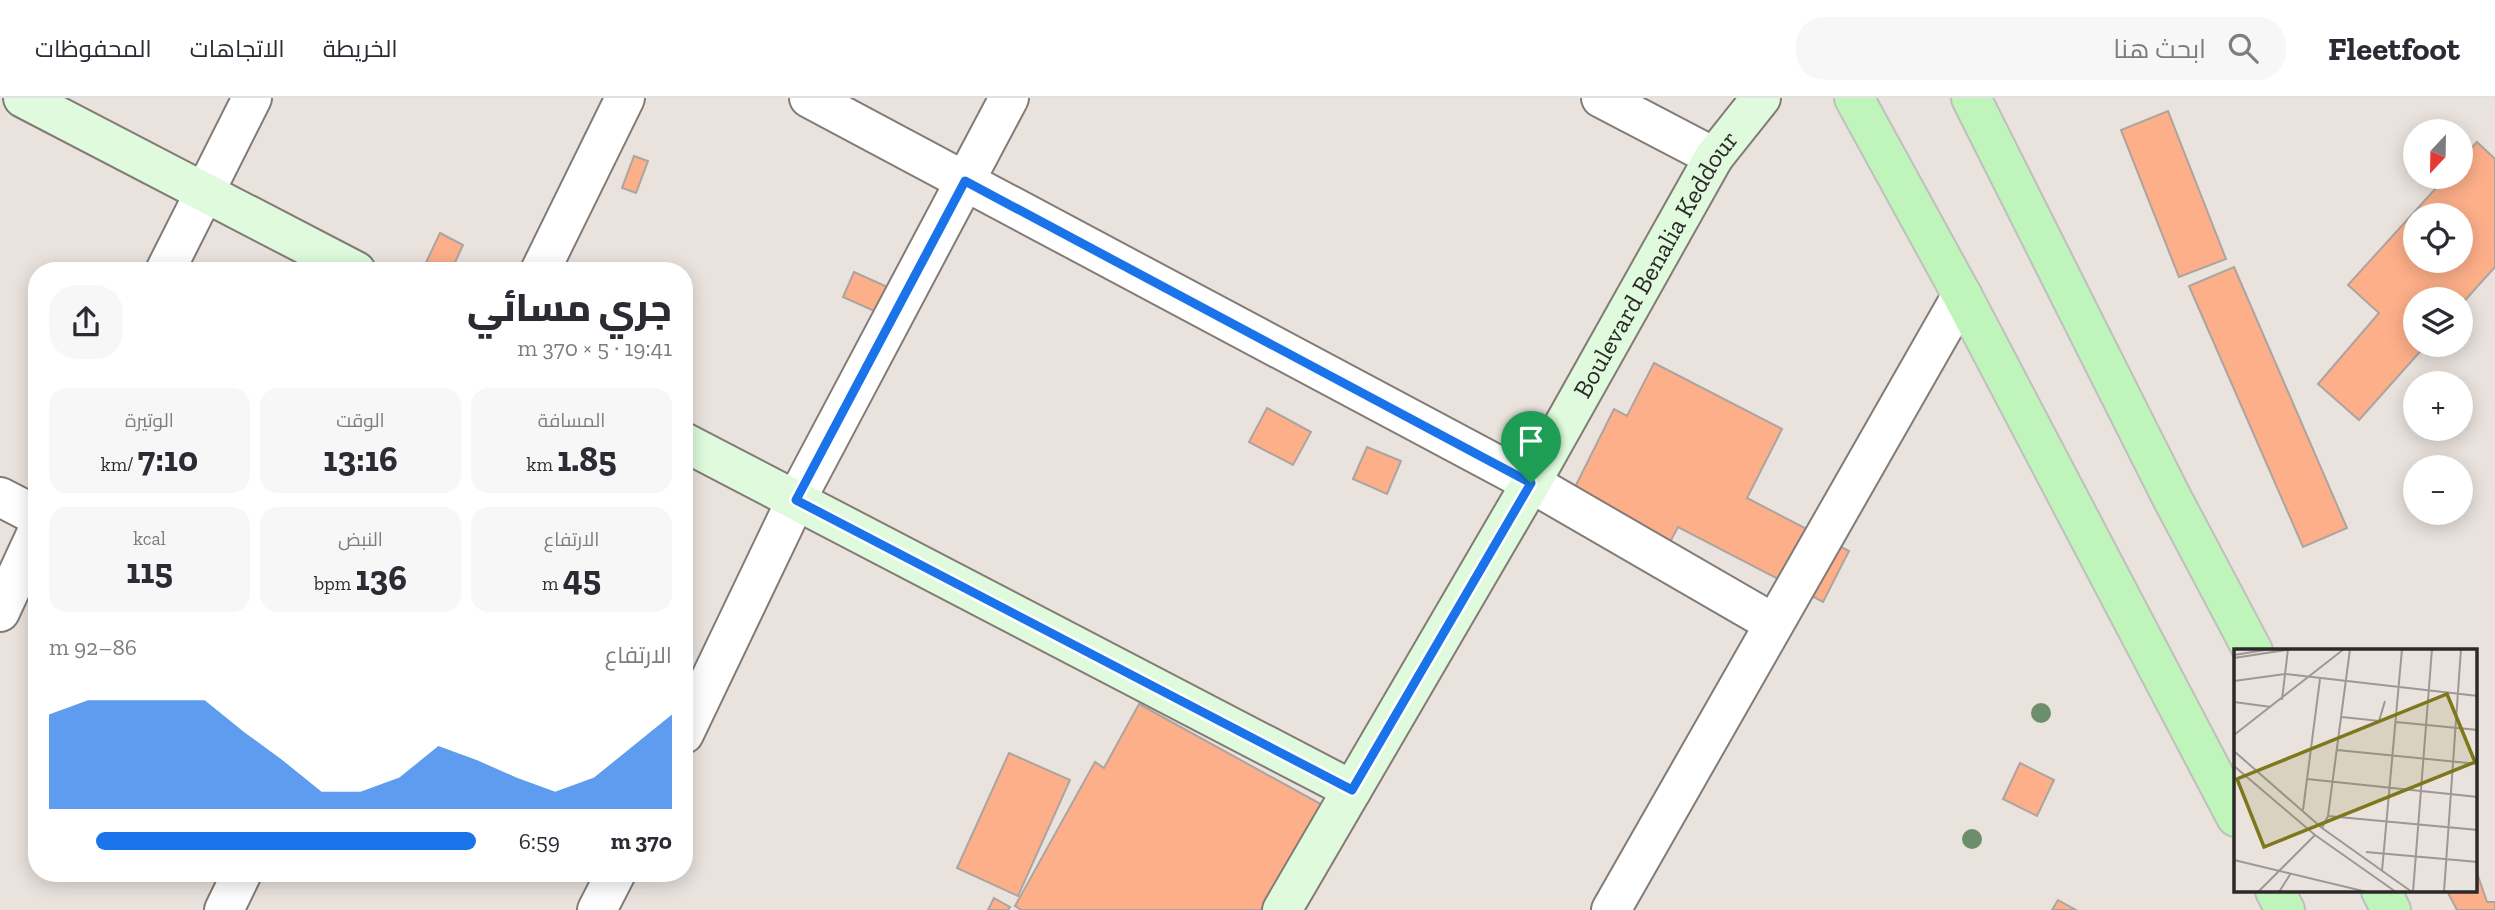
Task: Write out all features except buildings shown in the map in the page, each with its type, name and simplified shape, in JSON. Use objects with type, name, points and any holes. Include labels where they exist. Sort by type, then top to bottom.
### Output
[{"type":"main road","points":[[1854,98],[1962,295],[2234,813]]},
{"type":"main road","points":[[1971,98],[2171,496],[2252,649]]},
{"type":"main road","points":[[2276,892],[2285,910]]},
{"type":"main road","points":[[2382,892],[2391,910]]},
{"type":"street","points":[[23,98],[339,262]]},
{"type":"street","points":[[170,262],[252,98]]},
{"type":"street","points":[[544,262],[625,98]]},
{"type":"street","points":[[809,98],[1531,483],[1773,623]]},
{"type":"street","points":[[693,715],[796,500],[1009,98]]},
{"type":"street","points":[[1601,98],[1714,157]]},
{"type":"street","name":"Boulevard Benalia Keddour","points":[[1282,910],[1531,483],[1714,157],[1762,98]]},
{"type":"street","points":[[1611,910],[1962,295]]},
{"type":"street","points":[[693,447],[1352,790]]},
{"type":"street","points":[[0,497],[28,511]]},
{"type":"street","points":[[0,612],[28,551]]},
{"type":"street","points":[[224,910],[238,882]]},
{"type":"street","points":[[597,910],[611,882]]},
{"type":"route","points":[[965,181],[1531,483],[1352,790],[796,500],[965,181]]}]
